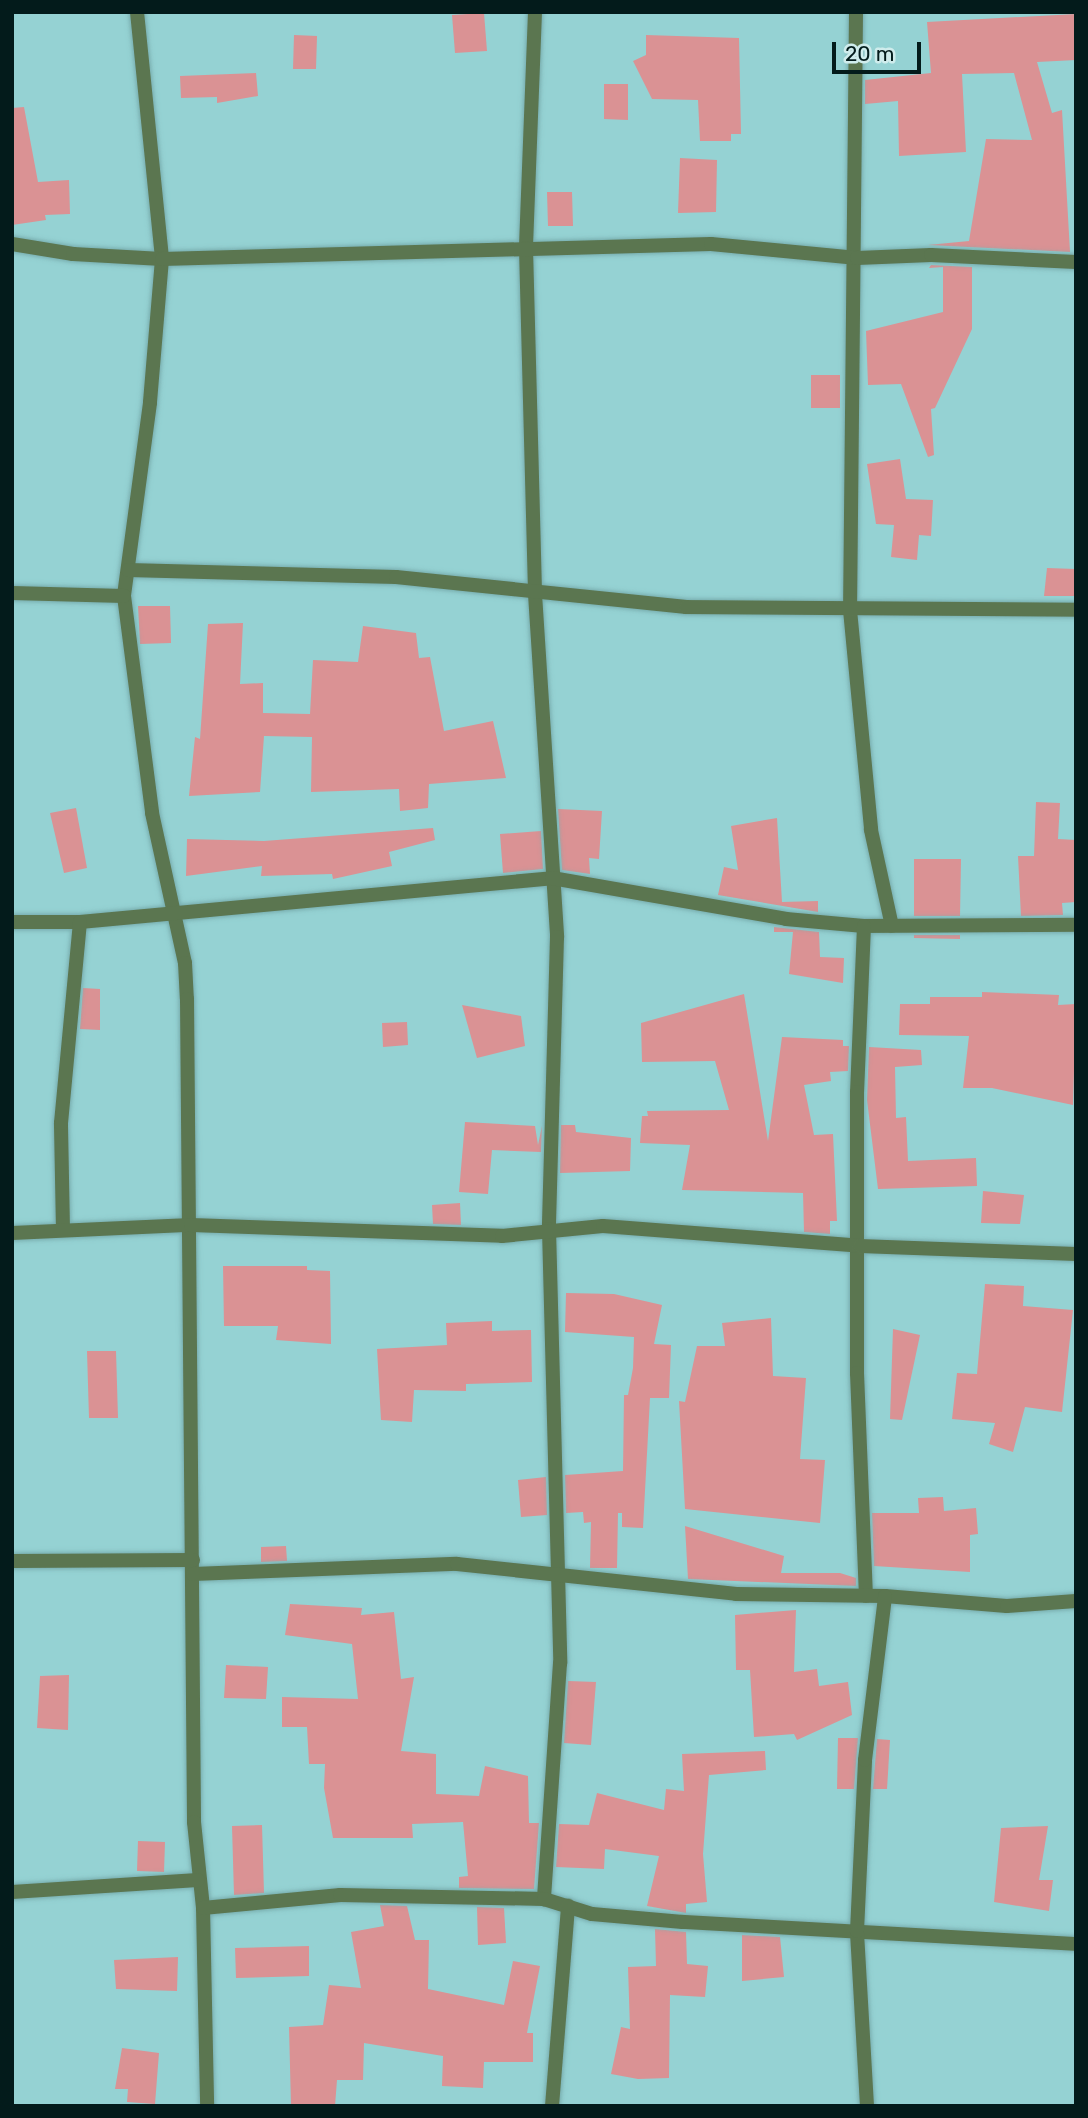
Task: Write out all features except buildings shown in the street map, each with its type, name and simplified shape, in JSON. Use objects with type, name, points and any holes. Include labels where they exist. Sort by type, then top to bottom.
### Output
[{"type":"street","points":[[136,12],[162,258],[150,403],[124,596],[152,813],[174,913],[187,999],[198,1880],[203,1908],[207,2106]]},
{"type":"street","points":[[535,12],[526,248],[535,594],[557,937],[549,1230],[559,1578],[559,1676],[544,1899]]},
{"type":"street","points":[[856,12],[857,258],[850,610],[871,830],[892,926]]},
{"type":"street","points":[[12,244],[73,254],[162,258],[711,244],[857,258],[931,255],[1076,262]]},
{"type":"street","points":[[128,570],[396,577],[535,594],[686,607],[1076,610]]},
{"type":"street","points":[[12,593],[124,596]]},
{"type":"street","points":[[12,922],[80,922],[552,878],[786,919],[864,926],[1076,925]]},
{"type":"street","points":[[64,1230],[61,1124],[80,922]]},
{"type":"street","points":[[864,926],[857,1092],[860,1246],[857,1373],[866,1596]]},
{"type":"street","points":[[12,1233],[191,1225],[502,1236],[603,1227],[860,1246],[1076,1254]]},
{"type":"street","points":[[12,1561],[193,1567],[457,1564],[559,1578],[736,1594],[885,1596],[993,1605],[1076,1601]]},
{"type":"street","points":[[867,2106],[857,1931],[865,1760],[885,1596]]},
{"type":"street","points":[[12,1892],[198,1880]]},
{"type":"street","points":[[203,1908],[340,1895],[544,1899],[592,1914],[684,1922],[1076,1944]]},
{"type":"street","points":[[552,2106],[568,1906]]}]
